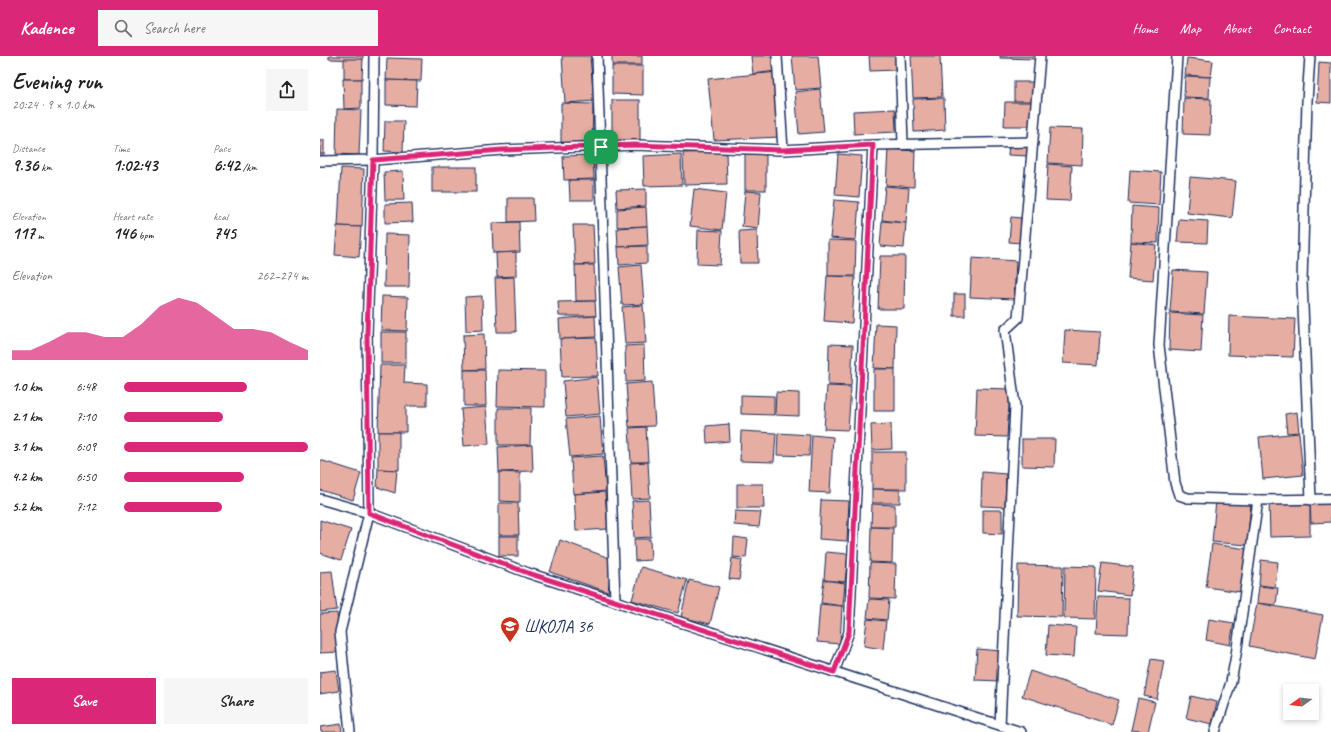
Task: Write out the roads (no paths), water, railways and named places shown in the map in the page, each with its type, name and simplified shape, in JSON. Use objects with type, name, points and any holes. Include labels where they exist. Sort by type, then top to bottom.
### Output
[{"type":"street","points":[[350,732],[340,632],[369,513],[367,333],[373,160],[374,56]]},
{"type":"street","points":[[597,56],[615,601]]},
{"type":"street","points":[[777,56],[783,150]]},
{"type":"street","points":[[900,56],[903,144]]},
{"type":"street","points":[[1000,725],[1016,406],[1006,330],[1018,318],[1040,56]]},
{"type":"street","points":[[1177,56],[1159,345],[1175,483],[1179,495],[1188,498],[1258,500],[1331,499]]},
{"type":"street","points":[[1310,56],[1307,101],[1302,282],[1311,500]]},
{"type":"street","points":[[320,161],[373,160],[502,150],[634,145],[783,150],[903,144],[1033,142]]},
{"type":"street","points":[[834,672],[849,632],[873,145]]},
{"type":"street","points":[[320,499],[369,513],[528,573],[1021,732]]},
{"type":"street","points":[[1216,732],[1236,655],[1258,500]]},
{"type":"place","name":"ШКОЛА 36","points":[[510,643]]}]
